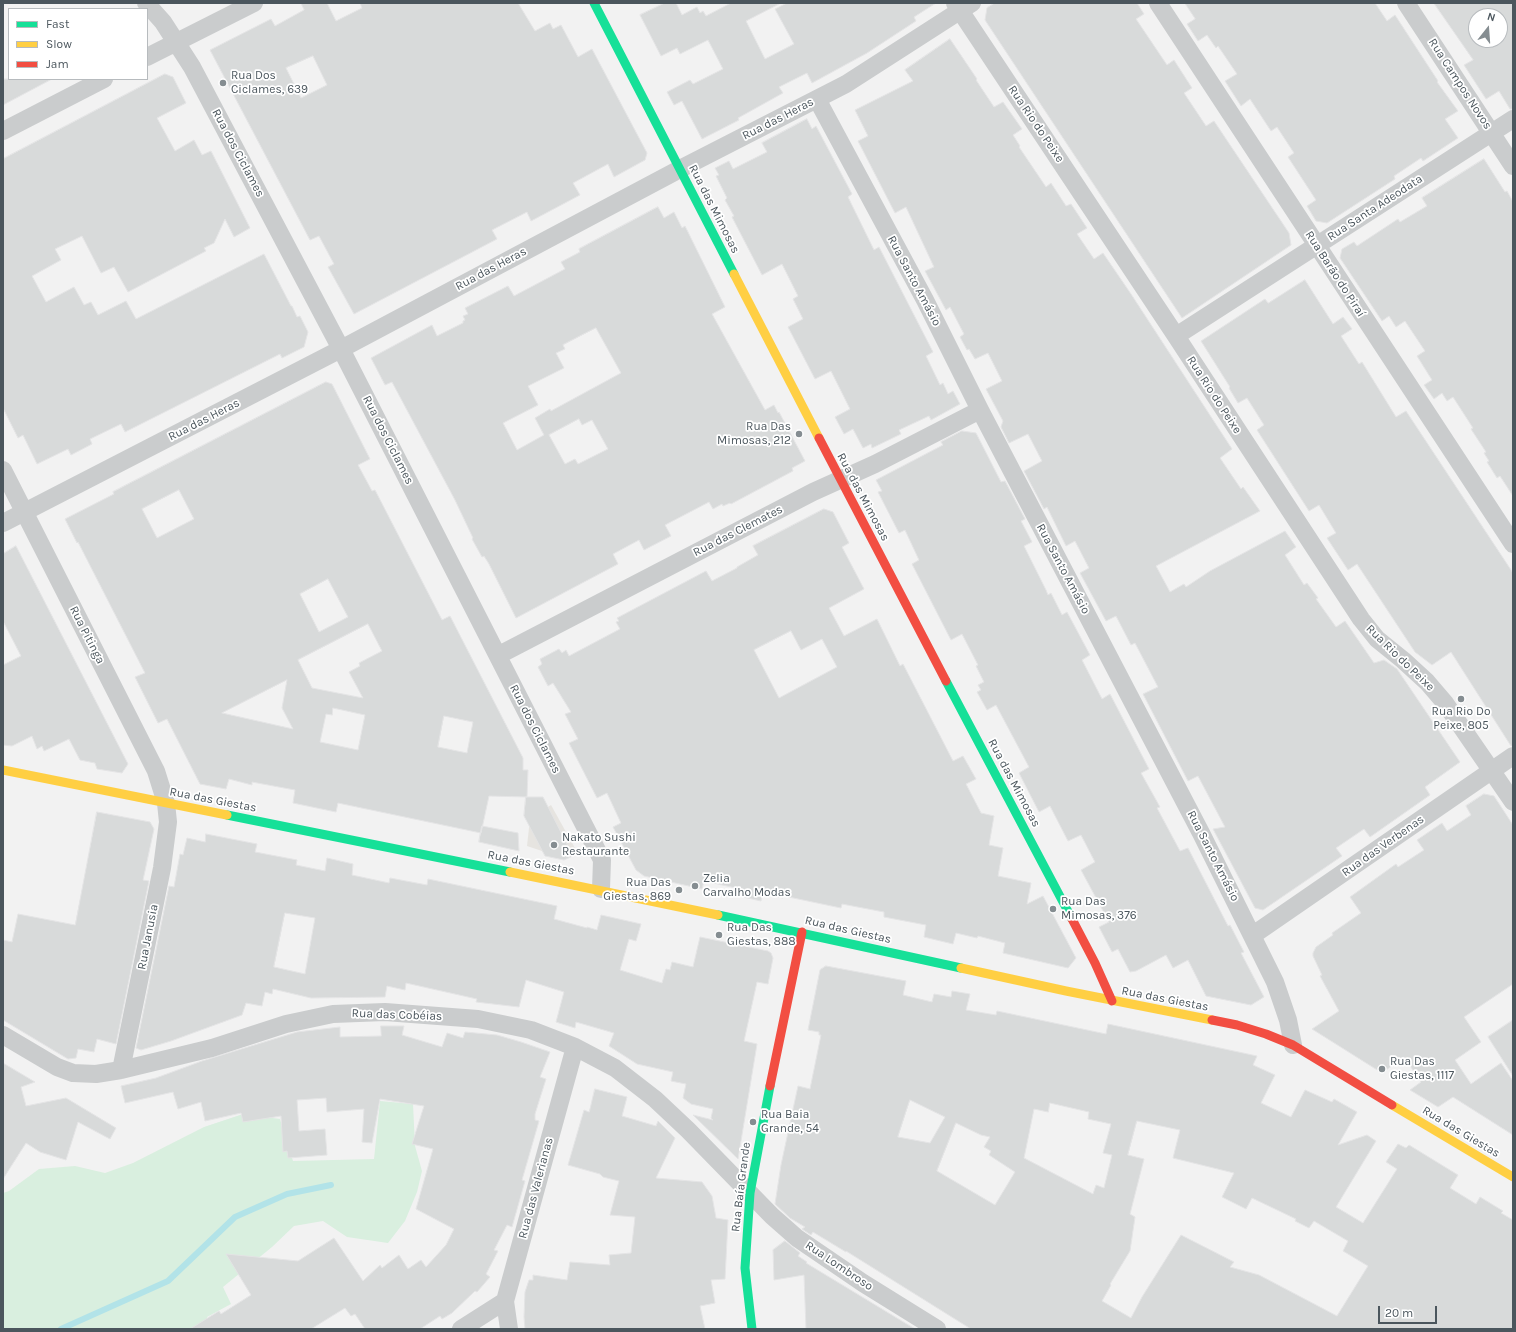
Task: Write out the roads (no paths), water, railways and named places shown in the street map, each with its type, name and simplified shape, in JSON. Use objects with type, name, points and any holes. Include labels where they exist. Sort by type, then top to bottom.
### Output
[{"type":"main road","name":"Rua das Mimosas","points":[[594,3],[840,479],[1095,963],[1112,1001]]},
{"type":"main road","name":"Rua das Giestas","points":[[3,770],[601,889],[1112,1001],[1236,1025],[1266,1034],[1293,1045],[1513,1177]]},
{"type":"main road","name":"Rua Baía Grande","points":[[752,1329],[745,1268],[750,1193],[759,1139],[802,932]]},
{"type":"street","name":"Rua dos Ciclames","points":[[146,3],[163,22],[209,96],[499,655],[602,860],[601,889]]},
{"type":"street","points":[[148,56],[254,3]]},
{"type":"street","name":"Rua Barão do Piraí","points":[[1158,3],[1316,246],[1513,544]]},
{"type":"street","name":"Rua Campos Novos","points":[[1406,3],[1513,166]]},
{"type":"street","name":"Rua das Heras","points":[[3,523],[341,349],[680,169],[846,84],[962,6]]},
{"type":"street","name":"Rua Rio do Peixe","points":[[962,6],[1361,619],[1377,639],[1427,682],[1445,704],[1513,802]]},
{"type":"street","points":[[3,131],[102,80]]},
{"type":"street","name":"Rua Santo Amásio","points":[[817,99],[925,300],[980,410],[1198,827],[1275,982],[1283,1002],[1293,1045]]},
{"type":"street","name":"Rua Santa Adeodata","points":[[1176,336],[1513,119]]},
{"type":"street","name":"Rua das Clemates","points":[[499,655],[806,495],[874,464],[980,410]]},
{"type":"street","name":"Rua Pitinga","points":[[3,470],[156,771],[166,803]]},
{"type":"street","name":"Rua das Verbenas","points":[[1252,935],[1513,756]]},
{"type":"street","name":"Rua Janusia","points":[[121,1070],[162,868],[168,822],[166,803]]},
{"type":"street","name":"Rua das Cobéias","points":[[3,1035],[57,1067],[74,1073],[96,1074],[121,1070],[212,1048],[286,1024],[333,1014],[385,1012],[478,1019],[531,1030],[575,1047],[615,1068],[655,1099],[750,1193]]},
{"type":"street","name":"Rua das Valerianas","points":[[509,1329],[505,1301],[575,1047]]},
{"type":"street","name":"Rua Lombroso","points":[[750,1193],[772,1216],[797,1238],[863,1283],[937,1329]]},
{"type":"street","points":[[461,1329],[505,1301]]},
{"type":"waterway","points":[[61,1329],[168,1281],[235,1217],[287,1194],[331,1185]]},
{"type":"place","name":"Rua Dos Ciclames, 639","points":[[223,83]]},
{"type":"place","name":"Rua Das Mimosas, 212","points":[[799,434]]},
{"type":"place","name":"Rua Rio Do Peixe, 805","points":[[1461,699]]},
{"type":"place","name":"Nakato Sushi Restaurante","points":[[554,845]]},
{"type":"place","name":"Zelia Carvalho Modas","points":[[695,886]]},
{"type":"place","name":"Rua Das Giestas, 869","points":[[679,890]]},
{"type":"place","name":"Rua Das Mimosas, 376","points":[[1053,909]]},
{"type":"place","name":"Rua Das Giestas, 888","points":[[719,935]]},
{"type":"place","name":"Rua Das Giestas, 1117","points":[[1382,1069]]},
{"type":"place","name":"Rua Baia Grande, 54","points":[[753,1122]]}]
